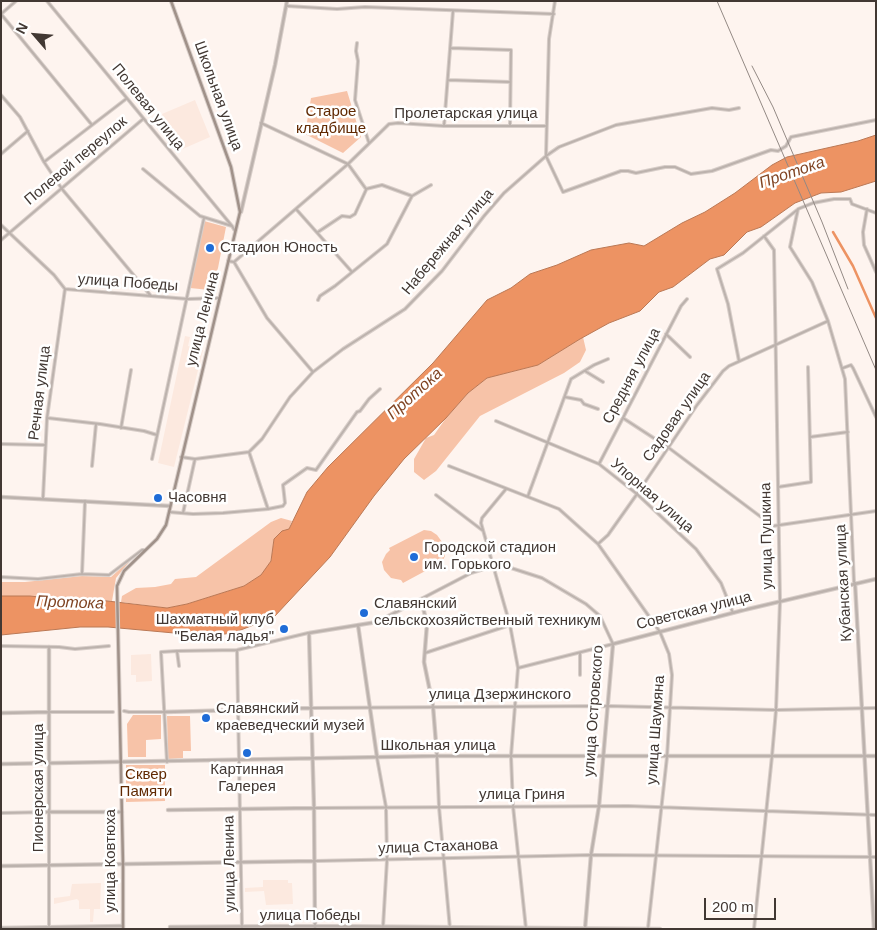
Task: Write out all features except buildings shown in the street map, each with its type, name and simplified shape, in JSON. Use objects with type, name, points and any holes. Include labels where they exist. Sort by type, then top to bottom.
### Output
[{"type":"main road","name":"Школьная улица","points":[[171,1],[220,133],[231,167],[240,212]]},
{"type":"main road","name":"улица Ленина","points":[[117,643],[117,586],[121,575],[164,531],[240,212]]},
{"type":"main road","name":"улица Ковтюха","points":[[117,643],[124,865],[123,927]]},
{"type":"street","points":[[16,1],[1,14],[92,125]]},
{"type":"street","name":"Полевая улица","points":[[47,1],[235,231]]},
{"type":"street","name":"улица Ленина","points":[[240,212],[287,1]]},
{"type":"street","points":[[555,1],[549,39],[546,156],[563,192],[628,170],[636,173],[665,167],[675,167],[691,174],[712,171],[786,146],[791,137],[876,120]]},
{"type":"street","points":[[286,6],[554,14]]},
{"type":"street","points":[[444,126],[453,11]]},
{"type":"street","points":[[357,43],[358,61],[354,100],[369,143]]},
{"type":"street","points":[[451,48],[512,50],[510,126]]},
{"type":"street","points":[[448,80],[510,82]]},
{"type":"street","points":[[1,94],[20,117],[44,162],[62,188],[151,296]]},
{"type":"street","points":[[44,162],[126,99]]},
{"type":"street","name":"Набережная улица","points":[[249,452],[262,439],[290,397],[313,372],[343,349],[405,309],[442,271],[504,193],[546,156],[559,148],[616,125],[712,108],[726,110],[739,108]]},
{"type":"street","name":"Полевой переулок","points":[[1,240],[143,120]]},
{"type":"street","points":[[261,123],[348,164],[366,189]]},
{"type":"street","name":"Пролетарская улица","points":[[234,262],[348,164],[389,124],[546,126]]},
{"type":"street","points":[[1,154],[28,131]]},
{"type":"street","points":[[143,169],[204,218],[232,226]]},
{"type":"street","points":[[366,189],[382,185],[412,196]]},
{"type":"street","points":[[318,300],[320,296],[387,244],[412,196],[431,185]]},
{"type":"street","points":[[318,232],[342,216],[350,217],[355,214],[362,202],[366,189]]},
{"type":"street","points":[[739,361],[728,304],[717,269],[743,253],[798,209],[813,203],[834,199],[850,199],[852,204],[876,213]]},
{"type":"street","points":[[239,200],[243,201]]},
{"type":"street","points":[[296,208],[352,273]]},
{"type":"street","name":"Кубанская улица","points":[[798,209],[790,247],[812,282],[828,321],[845,379],[863,756],[874,929]]},
{"type":"street","points":[[866,209],[862,232],[864,245],[876,272]]},
{"type":"street","name":"улица Ленина","points":[[152,458],[169,375],[188,299],[190,280],[204,218]]},
{"type":"street","points":[[1,225],[54,275],[65,290]]},
{"type":"street","name":"улица Пушкина","points":[[754,929],[776,710],[780,601],[774,250],[764,236]]},
{"type":"street","points":[[228,261],[234,262],[267,318],[313,372]]},
{"type":"street","name":"улица Победы","points":[[65,290],[188,299],[219,298]]},
{"type":"street","name":"Речная улица","points":[[43,499],[47,418],[65,290]]},
{"type":"street","name":"Средняя улица","points":[[599,464],[666,334],[681,306],[687,299]]},
{"type":"street","name":"Садовая улица","points":[[598,544],[608,535],[697,405],[723,371],[739,361],[828,321]]},
{"type":"street","points":[[666,334],[690,357]]},
{"type":"street","points":[[528,496],[572,380],[608,359]]},
{"type":"street","points":[[843,368],[851,365],[854,368],[876,417]]},
{"type":"street","points":[[778,487],[811,482],[808,367]]},
{"type":"street","points":[[120,428],[131,370]]},
{"type":"street","points":[[585,371],[603,382]]},
{"type":"street","points":[[169,512],[223,513],[282,506],[285,503],[283,485],[307,468],[316,470],[357,412],[380,389]]},
{"type":"street","points":[[565,397],[581,400],[584,404],[598,409]]},
{"type":"street","points":[[47,418],[144,431],[157,435]]},
{"type":"street","points":[[623,418],[669,448],[773,526],[876,511]]},
{"type":"street","name":"Упорная улица","points":[[496,421],[599,464],[637,494],[696,549],[721,583],[733,613]]},
{"type":"street","points":[[92,466],[96,424]]},
{"type":"street","points":[[810,437],[848,432]]},
{"type":"street","points":[[1,444],[45,445]]},
{"type":"street","points":[[181,457],[195,459],[249,452],[268,509]]},
{"type":"street","points":[[182,513],[195,459]]},
{"type":"street","name":"улица Шаумяна","points":[[449,466],[559,509],[598,544],[660,632],[671,663],[672,675],[667,757],[648,929]]},
{"type":"street","points":[[506,488],[482,518],[482,530],[510,625],[518,668],[511,756],[513,806],[526,928]]},
{"type":"street","points":[[436,495],[482,530]]},
{"type":"street","points":[[1,497],[170,506]]},
{"type":"street","points":[[82,574],[85,501]]},
{"type":"street","points":[[1,577],[38,579],[82,574],[109,575],[142,550],[147,549]]},
{"type":"street","points":[[167,762],[162,652],[237,650],[309,633],[377,622],[471,573],[494,566]]},
{"type":"street","name":"улица Островского","points":[[494,566],[511,568],[542,578],[586,604],[600,616],[612,644],[599,806],[585,928]]},
{"type":"street","name":"Советская улица","points":[[518,668],[780,601],[876,579]]},
{"type":"street","points":[[421,599],[427,624],[424,662],[433,706],[439,807],[450,928]]},
{"type":"street","points":[[358,625],[386,807],[387,860],[383,928]]},
{"type":"street","points":[[424,653],[510,625]]},
{"type":"street","points":[[309,633],[316,927]]},
{"type":"street","points":[[1,646],[75,648],[109,646]]},
{"type":"street","name":"Пионерская улица","points":[[49,646],[50,928]]},
{"type":"street","name":"улица Ленина","points":[[237,650],[242,928]]},
{"type":"street","points":[[177,651],[179,666]]},
{"type":"street","points":[[580,652],[580,675]]},
{"type":"street","name":"улица Дзержинского","points":[[124,711],[165,712],[433,706],[607,706],[776,710],[876,708]]},
{"type":"street","points":[[1,712],[113,712]]},
{"type":"street","name":"Школьная улица","points":[[1,764],[437,756],[876,756]]},
{"type":"street","name":"улица Гриня","points":[[168,810],[599,806],[876,815]]},
{"type":"street","points":[[1,813],[122,812]]},
{"type":"street","name":"улица Стаханова","points":[[1,866],[50,867],[592,855],[876,857]]},
{"type":"street","points":[[1,928],[123,927]]},
{"type":"street","name":"улица Победы","points":[[170,928],[660,929]]},
{"type":"shaded area","points":[[195,100],[210,137],[178,151],[162,114]]},
{"type":"shaded area","points":[[185,336],[190,337],[188,346],[203,350],[174,467],[158,463]]},
{"type":"shaded area","points":[[151,654],[152,681],[136,682],[136,675],[131,675],[131,655]]},
{"type":"shaded area","points":[[263,880],[288,880],[288,883],[292,883],[293,904],[266,905],[264,891],[245,892],[245,888],[263,887]]},
{"type":"shaded area","points":[[101,883],[100,909],[94,909],[93,922],[90,922],[90,909],[79,909],[79,901],[77,899],[54,904],[54,898],[70,896],[72,884]]},
{"type":"green space","name":"Старое кладбище","points":[[347,91],[361,137],[343,153],[305,134],[311,98]]},
{"type":"green space","name":"Стадион Юность","points":[[204,221],[226,227],[218,268],[210,290],[190,288]]},
{"type":"green space","points":[[583,337],[586,350],[580,362],[564,373],[480,416],[436,471],[424,480],[414,472],[414,459],[426,438],[434,435],[468,393],[487,378],[538,365]]},
{"type":"green space","points":[[281,518],[292,521],[289,529],[274,539],[271,561],[262,575],[244,586],[187,604],[167,608],[121,602],[122,596],[136,588],[155,587],[171,584],[175,579],[196,577],[271,522]]},
{"type":"green space","name":"Городской cтадион им. Горького","points":[[424,530],[431,531],[437,535],[442,542],[445,556],[442,562],[403,583],[401,580],[391,578],[384,570],[382,562],[390,550],[389,548]]},
{"type":"green space","points":[[128,562],[116,578],[112,601],[1,596],[1,582],[25,582],[82,576],[111,577]]},
{"type":"green space","points":[[133,715],[161,715],[161,739],[146,740],[146,757],[128,757],[127,724]]},
{"type":"green space","points":[[167,716],[190,716],[191,751],[183,751],[183,758],[168,759]]},
{"type":"green space","name":"Сквер Памяти","points":[[126,765],[165,765],[165,801],[126,802]]},
{"type":"water","name":"Протока","points":[[876,135],[876,181],[841,192],[821,193],[795,203],[761,227],[747,232],[724,255],[710,259],[673,287],[659,292],[640,311],[609,323],[538,365],[487,378],[468,393],[446,418],[404,459],[374,496],[330,557],[274,617],[233,633],[207,636],[108,627],[80,627],[1,635],[1,596],[99,600],[167,608],[187,604],[244,586],[261,575],[271,561],[274,539],[282,531],[289,529],[307,492],[328,467],[433,363],[487,300],[511,288],[530,274],[557,265],[591,250],[629,243],[644,246],[682,223],[705,212],[735,193],[772,165],[787,157],[858,141]]},
{"type":"waterway","points":[[833,232],[853,266],[876,318]]},
{"type":"railway","points":[[717,1],[876,370]]},
{"type":"railway","points":[[752,66],[773,107],[848,289]]},
{"type":"place","name":"Стадион Юность","points":[[210,248]]},
{"type":"place","name":"Часовня","points":[[158,498]]},
{"type":"place","name":"Городской cтадион им. Горького","points":[[414,557]]},
{"type":"place","name":"Славянский сельскохозяйственный техникум","points":[[364,613]]},
{"type":"place","name":"Шахматный клуб \"Белая ладья\"","points":[[284,629]]},
{"type":"place","name":"Славянский краеведческий музей","points":[[206,718]]},
{"type":"place","name":"Картинная Галерея","points":[[247,753]]}]
